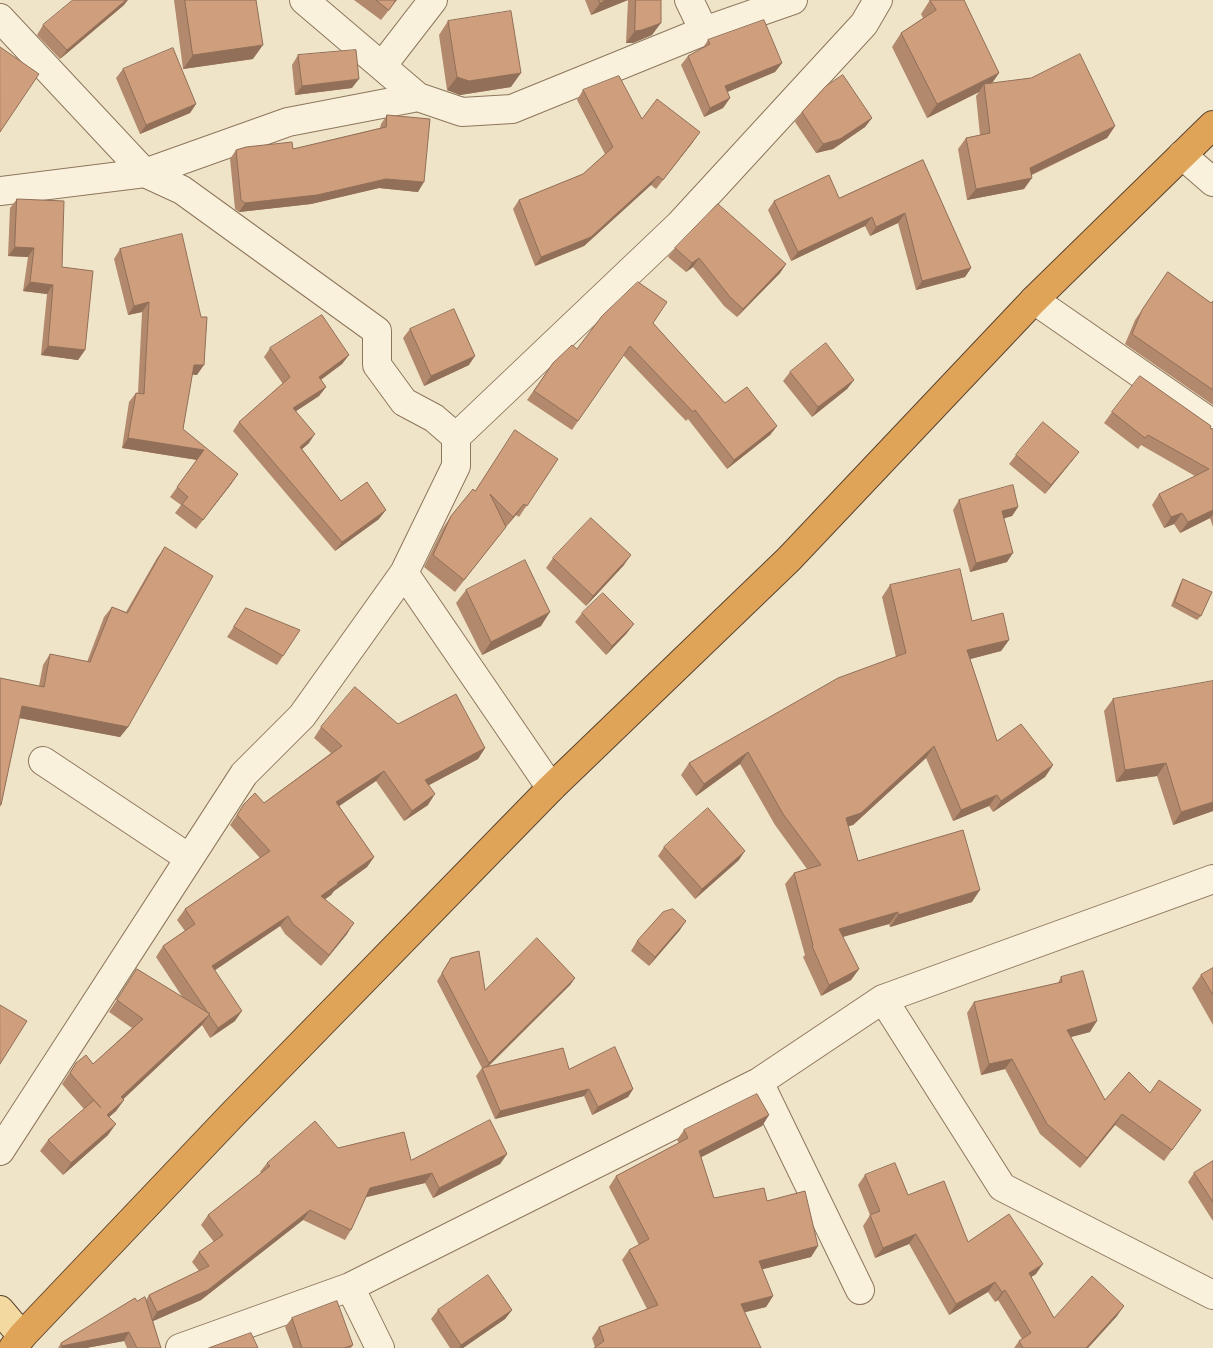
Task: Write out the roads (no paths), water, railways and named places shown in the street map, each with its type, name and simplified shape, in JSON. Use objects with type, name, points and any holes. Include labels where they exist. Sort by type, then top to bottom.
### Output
[{"type":"highway","points":[[17,1342],[238,1109],[551,788],[788,559],[1034,300],[1213,125]]},
{"type":"main road","points":[[0,1310],[17,1342]]},
{"type":"street","points":[[304,0],[418,97],[462,112],[512,109],[704,32],[793,0]]},
{"type":"street","points":[[382,66],[432,0]]},
{"type":"street","points":[[689,0],[704,32]]},
{"type":"street","points":[[0,1151],[244,774],[302,716],[404,573],[456,466],[456,437],[680,224],[864,24],[878,0]]},
{"type":"street","points":[[0,18],[144,173],[182,190],[377,331],[377,365],[404,402],[434,418],[456,437]]},
{"type":"street","points":[[0,191],[144,173],[288,122],[418,97]]},
{"type":"street","points":[[1182,155],[1213,182]]},
{"type":"street","points":[[1034,300],[1213,424]]},
{"type":"street","points":[[404,573],[551,788]]},
{"type":"street","points":[[43,761],[189,858]]},
{"type":"street","points":[[180,1348],[350,1287],[758,1082],[884,999],[1213,879]]},
{"type":"street","points":[[884,999],[1002,1187],[1213,1295]]},
{"type":"street","points":[[758,1082],[860,1290]]},
{"type":"street","points":[[350,1287],[380,1348]]}]
